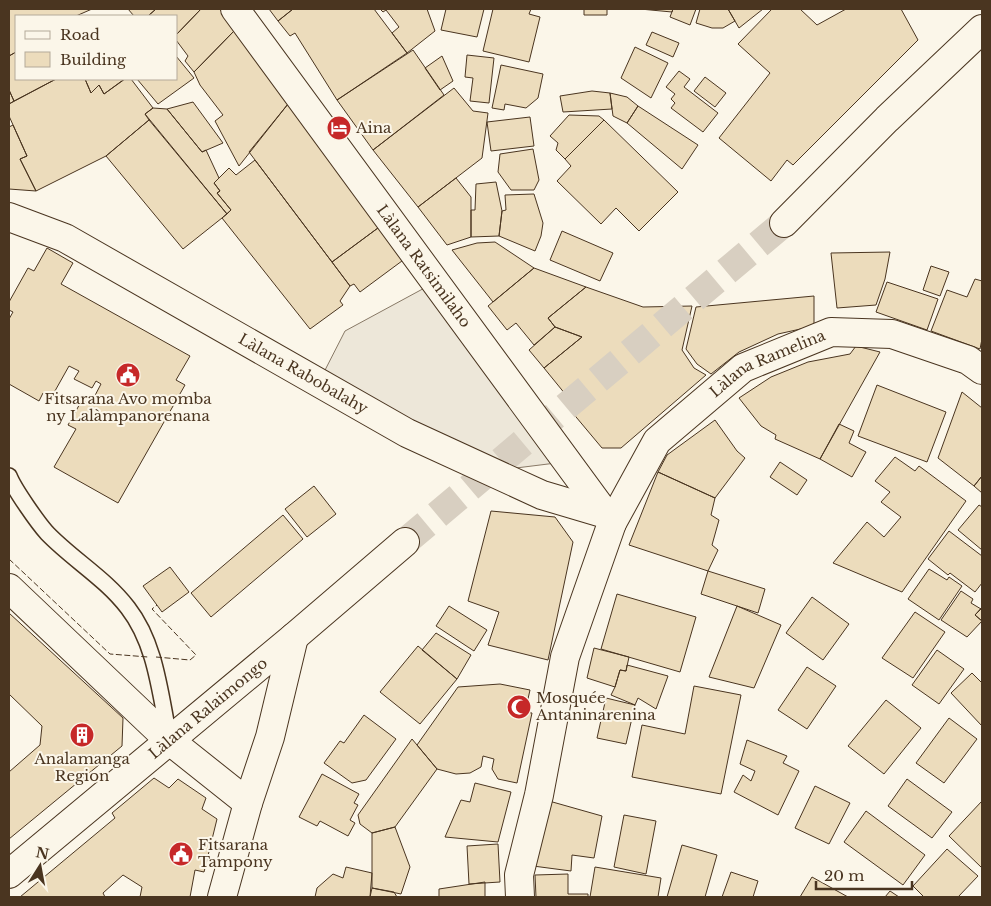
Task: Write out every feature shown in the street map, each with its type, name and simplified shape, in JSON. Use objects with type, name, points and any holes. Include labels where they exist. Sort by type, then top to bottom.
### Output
[{"type":"street","name":"Làlana Ratsimilaho","points":[[235,9],[609,519]]},
{"type":"street","points":[[784,223],[887,119],[982,29]]},
{"type":"street","name":"Làlana Rabobalahy","points":[[9,217],[65,238],[407,433],[542,495],[609,519]]},
{"type":"street","name":"Làlana Ramelina","points":[[520,897],[519,876],[539,795],[565,658],[609,519],[657,441],[744,368],[831,332],[892,334],[968,360],[982,370]]},
{"type":"street","name":"Làlana Ralaimongo","points":[[9,874],[170,741],[405,542]]},
{"type":"street","points":[[9,588],[170,741],[248,803]]},
{"type":"street","points":[[222,897],[248,803],[270,737],[294,637]]},
{"type":"lane","points":[[9,476],[47,532],[110,586],[129,609],[140,627],[152,657],[170,741]]},
{"type":"shaded area","points":[[430,285],[564,462],[508,469],[322,376],[345,331]]},
{"type":"building","points":[[9,9],[92,9],[78,15],[15,15],[15,53],[9,56]]},
{"type":"building","points":[[128,9],[156,9],[149,15],[133,15]]},
{"type":"building","points":[[156,9],[201,9],[178,33],[178,15],[149,15]]},
{"type":"building","points":[[201,9],[220,9],[234,31],[194,72],[185,61],[188,56],[178,43],[178,33]]},
{"type":"building","points":[[269,9],[293,9],[278,21]]},
{"type":"building","points":[[293,9],[374,9],[407,53],[337,100],[295,33],[290,36],[278,21]]},
{"type":"building","points":[[380,9],[427,9],[435,31],[407,53],[392,33],[399,27],[386,10],[383,12]]},
{"type":"building","points":[[446,9],[484,9],[477,37],[441,30]]},
{"type":"building","points":[[493,9],[531,9],[529,14],[540,17],[529,62],[483,51]]},
{"type":"building","points":[[584,9],[607,9],[607,15],[584,15]]},
{"type":"building","points":[[640,9],[673,9],[672,12]]},
{"type":"building","points":[[673,9],[696,9],[690,25],[670,17]]},
{"type":"building","points":[[700,9],[728,9],[735,21],[723,28],[712,28],[696,23]]},
{"type":"building","points":[[728,9],[763,9],[739,28]]},
{"type":"building","points":[[772,9],[800,9],[817,25],[846,9],[901,9],[918,40],[793,165],[787,160],[771,181],[719,138],[770,73],[738,44]]},
{"type":"building","points":[[234,31],[288,104],[239,166],[215,121],[223,115],[200,85],[194,72]]},
{"type":"building","points":[[652,32],[679,43],[673,57],[646,45]]},
{"type":"building","points":[[635,47],[668,63],[651,98],[621,78]]},
{"type":"building","points":[[413,50],[444,95],[373,150],[337,100]]},
{"type":"building","points":[[15,53],[15,80],[54,80],[14,101],[9,90],[9,56]]},
{"type":"building","points":[[467,55],[494,58],[489,103],[470,101],[473,78],[465,77]]},
{"type":"building","points":[[442,56],[453,81],[440,90],[425,68]]},
{"type":"building","points":[[178,58],[194,78],[158,104],[138,80],[178,80]]},
{"type":"building","points":[[501,65],[543,74],[538,98],[526,108],[505,104],[504,110],[492,108]]},
{"type":"building","points":[[679,71],[690,79],[684,87],[718,113],[703,132],[671,108],[675,103],[671,99],[675,94],[666,87]]},
{"type":"building","points":[[705,77],[726,93],[715,107],[694,91]]},
{"type":"building","points":[[54,80],[85,80],[91,93],[99,85],[104,94],[124,80],[132,80],[153,108],[145,114],[149,120],[106,156],[36,191],[20,159],[27,156],[9,116],[9,104]]},
{"type":"building","points":[[85,80],[123,80],[104,94],[99,85],[91,93]]},
{"type":"building","points":[[454,88],[473,111],[488,113],[482,158],[418,207],[373,150]]},
{"type":"building","points":[[9,90],[14,101],[9,104]]},
{"type":"building","points":[[592,91],[610,93],[612,109],[563,112],[560,96]]},
{"type":"building","points":[[610,93],[627,97],[638,106],[627,123],[613,116]]},
{"type":"building","points":[[193,102],[223,143],[202,152],[167,109]]},
{"type":"building","points":[[288,104],[382,225],[332,262],[249,152]]},
{"type":"building","points":[[638,106],[698,145],[682,169],[627,123]]},
{"type":"building","points":[[153,108],[167,109],[202,152],[206,150],[219,178],[214,183],[220,191],[217,193],[231,210],[227,214],[145,114]]},
{"type":"building","points":[[569,115],[599,116],[604,120],[565,159],[556,150],[558,143],[550,136]]},
{"type":"building","points":[[530,117],[534,146],[491,151],[487,122]]},
{"type":"building","points":[[149,120],[227,214],[183,249],[106,156]]},
{"type":"building","points":[[604,120],[678,192],[639,231],[616,208],[601,224],[557,181],[571,166],[565,159]]},
{"type":"building","points":[[13,125],[27,156],[20,159],[36,191],[9,189],[9,127]]},
{"type":"building","points":[[533,149],[539,180],[534,190],[511,190],[498,172],[500,154]]},
{"type":"building","points":[[255,160],[350,286],[340,301],[343,305],[310,329],[222,218],[231,210],[217,193],[220,191],[214,183],[229,168],[236,175]]},
{"type":"building","points":[[456,178],[471,197],[471,237],[447,245],[418,207]]},
{"type":"building","points":[[496,182],[502,211],[499,236],[471,237],[471,210],[475,210],[476,184]]},
{"type":"building","points":[[534,194],[543,223],[541,236],[535,251],[499,236],[502,211],[506,210],[505,195]]},
{"type":"building","points":[[382,225],[406,258],[360,292],[354,284],[350,286],[332,262]]},
{"type":"building","points":[[562,231],[613,253],[600,281],[550,260]]},
{"type":"building","points":[[495,242],[534,268],[493,302],[452,250],[477,243]]},
{"type":"building","name":"Fitsarana Avo momba ny Lalàmpanorenana","points":[[47,248],[73,263],[61,284],[190,356],[176,380],[185,385],[118,503],[54,467],[76,429],[68,425],[82,400],[90,405],[101,384],[96,381],[92,388],[74,379],[79,371],[69,366],[51,398],[43,393],[39,401],[9,384],[9,319],[13,312],[9,310],[9,302],[28,268],[34,271]]},
{"type":"building","points":[[890,252],[885,279],[876,305],[837,308],[831,253]]},
{"type":"building","points":[[931,266],[949,272],[940,296],[923,290]]},
{"type":"building","points":[[534,268],[586,287],[548,318],[555,327],[534,345],[516,323],[507,330],[488,306]]},
{"type":"building","points":[[975,279],[982,281],[982,339],[980,349],[931,331],[947,290],[967,297]]},
{"type":"building","points":[[887,282],[938,299],[927,330],[876,312]]},
{"type":"building","points":[[586,287],[643,307],[692,306],[682,350],[694,368],[706,375],[621,448],[602,448],[561,399],[566,395],[544,368],[582,337],[555,327],[548,318]]},
{"type":"building","points":[[814,296],[814,326],[778,334],[739,352],[711,374],[697,364],[686,349],[696,307]]},
{"type":"building","points":[[555,327],[582,337],[544,368],[529,350]]},
{"type":"building","points":[[856,346],[880,352],[820,459],[775,439],[776,435],[761,426],[739,398],[771,377],[808,362],[850,354]]},
{"type":"building","points":[[877,385],[946,412],[927,462],[858,436]]},
{"type":"building","points":[[962,392],[982,408],[982,476],[974,486],[938,458]]},
{"type":"building","points":[[715,420],[737,451],[745,458],[715,498],[658,472],[667,455]]},
{"type":"building","points":[[839,424],[854,431],[849,443],[866,452],[852,477],[820,459]]},
{"type":"building","points":[[895,457],[915,471],[919,466],[966,501],[902,592],[833,563],[867,522],[884,537],[901,517],[881,502],[890,492],[875,481]]},
{"type":"building","points":[[780,462],[807,480],[797,495],[770,477]]},
{"type":"building","points":[[658,472],[715,498],[711,515],[719,520],[712,545],[718,550],[708,571],[629,545]]},
{"type":"building","points":[[982,476],[982,493],[974,486]]},
{"type":"building","points":[[314,486],[336,514],[307,537],[285,509]]},
{"type":"building","points":[[979,505],[982,507],[982,550],[958,530]]},
{"type":"building","points":[[491,511],[555,517],[573,542],[548,660],[488,645],[499,612],[468,601]]},
{"type":"building","points":[[283,515],[303,539],[211,617],[191,593]]},
{"type":"building","points":[[949,531],[982,556],[982,583],[975,592],[950,573],[948,575],[928,559]]},
{"type":"building","points":[[170,567],[189,592],[162,612],[143,586]]},
{"type":"building","points":[[929,569],[947,580],[949,577],[962,586],[939,620],[908,599]]},
{"type":"building","points":[[708,571],[765,589],[758,613],[701,594]]},
{"type":"building","points":[[961,591],[973,599],[971,603],[981,609],[975,615],[982,621],[967,637],[941,620]]},
{"type":"building","points":[[617,594],[696,617],[680,672],[601,649]]},
{"type":"building","points":[[812,597],[849,624],[823,660],[786,633]]},
{"type":"building","points":[[449,606],[487,630],[474,651],[436,626]]},
{"type":"building","points":[[737,606],[781,625],[754,688],[709,677]]},
{"type":"building","points":[[982,607],[982,621],[975,615]]},
{"type":"building","points":[[915,612],[945,632],[913,678],[882,658]]},
{"type":"building","name":"Analamanga Region","points":[[9,613],[123,718],[122,746],[9,839],[9,772],[40,745],[42,726],[9,694]]},
{"type":"building","points":[[436,633],[471,655],[457,679],[422,650]]},
{"type":"building","points":[[418,646],[457,679],[420,724],[380,692]]},
{"type":"building","points":[[594,648],[629,657],[626,671],[620,670],[615,687],[587,678]]},
{"type":"building","points":[[937,650],[964,669],[939,704],[912,685]]},
{"type":"building","points":[[627,665],[668,676],[656,709],[638,698],[635,705],[611,695],[620,670],[626,671]]},
{"type":"building","points":[[807,667],[836,686],[807,729],[778,710]]},
{"type":"building","points":[[972,673],[982,683],[982,726],[951,693]]},
{"type":"building","points":[[500,684],[530,690],[525,712],[532,713],[517,783],[498,779],[492,769],[494,759],[483,756],[481,767],[470,773],[456,774],[437,769],[417,745],[458,687]]},
{"type":"building","points":[[694,686],[741,695],[721,794],[632,777],[642,725],[685,734]]},
{"type":"building","points":[[606,698],[635,705],[626,744],[597,738]]},
{"type":"building","points":[[886,700],[921,728],[884,774],[848,746]]},
{"type":"building","points":[[364,715],[396,739],[366,780],[352,783],[324,763],[340,741],[344,743]]},
{"type":"building","points":[[949,718],[977,739],[944,783],[916,763]]},
{"type":"building","points":[[412,739],[437,769],[395,827],[372,833],[360,824],[358,815]]},
{"type":"building","points":[[747,740],[787,756],[783,763],[799,771],[778,815],[734,792],[743,775],[751,781],[755,771],[740,764]]},
{"type":"building","points":[[322,774],[359,794],[354,803],[358,805],[350,820],[355,823],[348,836],[320,821],[317,826],[299,817]]},
{"type":"building","points":[[154,778],[169,788],[178,779],[206,798],[202,809],[217,819],[204,872],[195,870],[190,897],[140,897],[142,887],[123,875],[103,893],[105,897],[20,897],[115,818],[112,813]]},
{"type":"building","points":[[907,779],[952,812],[932,838],[888,806]]},
{"type":"building","points":[[475,783],[511,792],[498,842],[445,837],[461,800],[470,802]]},
{"type":"building","points":[[815,786],[850,803],[829,844],[795,828]]},
{"type":"building","points":[[549,801],[602,816],[594,858],[572,855],[571,871],[533,866]]},
{"type":"building","points":[[982,801],[982,868],[949,836]]},
{"type":"building","points":[[866,811],[925,855],[903,885],[844,842]]},
{"type":"building","points":[[624,815],[656,821],[646,874],[614,867]]},
{"type":"building","points":[[395,827],[410,867],[401,894],[372,888],[372,833]]},
{"type":"building","points":[[498,844],[500,882],[469,884],[467,846]]},
{"type":"building","points":[[682,845],[717,855],[705,897],[667,897]]},
{"type":"building","points":[[947,849],[978,876],[958,897],[924,897],[913,886]]},
{"type":"building","points":[[346,867],[372,873],[370,897],[315,897],[317,888],[333,874],[343,878]]},
{"type":"building","points":[[595,867],[661,878],[658,897],[590,897]]},
{"type":"building","points":[[731,872],[758,881],[753,897],[722,897]]},
{"type":"building","points":[[568,874],[568,894],[588,894],[588,897],[536,897],[535,875]]},
{"type":"building","points":[[812,877],[848,897],[800,897]]},
{"type":"building","points":[[485,882],[485,897],[439,897],[439,889]]},
{"type":"building","points":[[372,888],[394,892],[397,897],[370,897]]},
{"type":"building","points":[[890,891],[899,897],[885,897]]},
{"type":"tunnel","points":[[405,542],[784,223]]},
{"type":"fence","points":[[9,559],[110,654],[148,657]]},
{"type":"fence","points":[[156,657],[190,660],[196,655],[152,609],[157,605]]},
{"type":"place","name":"Aina","points":[[339,128]]},
{"type":"place","name":"Fitsarana Avo momba ny Lalàmpanorenana","points":[[128,375]]},
{"type":"place","name":"Mosquée Antaninarenina","points":[[519,707]]},
{"type":"place","name":"Analamanga Region","points":[[82,735]]},
{"type":"place","name":"Fitsarana Tampony","points":[[181,854]]}]
